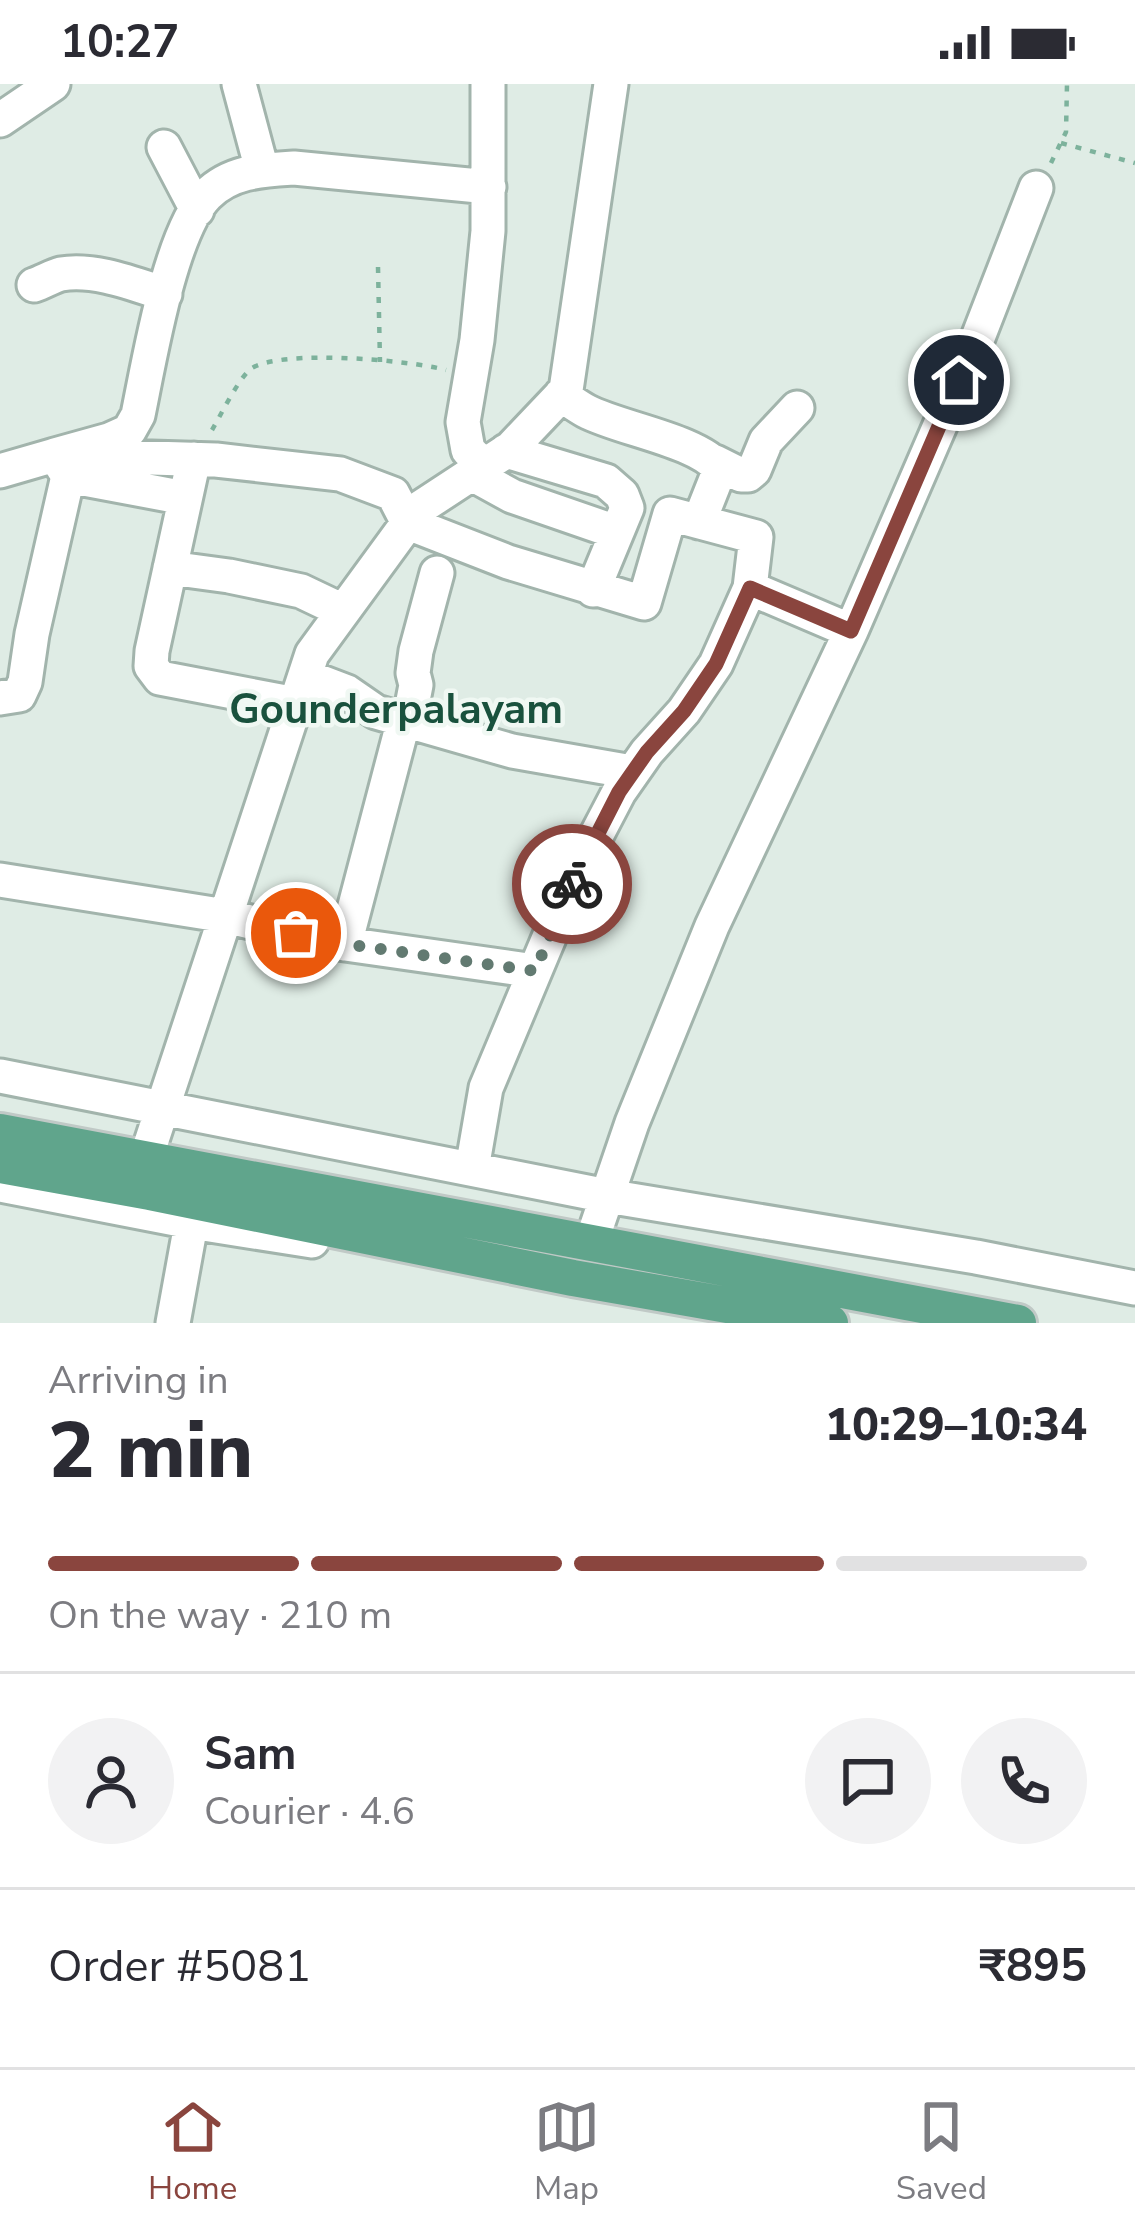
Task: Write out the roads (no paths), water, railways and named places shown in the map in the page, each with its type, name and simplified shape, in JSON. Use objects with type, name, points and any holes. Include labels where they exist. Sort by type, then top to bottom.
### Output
[{"type":"main road","points":[[0,1132],[145,1161],[195,1198],[591,1243],[1018,1323]]},
{"type":"main road","points":[[0,1166],[195,1198],[573,1278],[830,1323]]},
{"type":"street","points":[[0,120],[53,84]]},
{"type":"street","points":[[239,84],[262,170]]},
{"type":"street","points":[[488,84],[486,252],[463,422],[469,449],[487,464],[606,482],[622,495],[627,508],[593,590]]},
{"type":"street","points":[[145,1161],[312,654],[418,509],[487,464],[566,390],[611,84]]},
{"type":"street","points":[[164,147],[197,211]]},
{"type":"street","points":[[61,466],[129,431],[138,415],[165,294],[190,221],[206,195],[234,176],[262,170],[310,170],[489,187]]},
{"type":"street","points":[[591,1243],[632,1123],[712,926],[851,631],[977,340],[1036,188]]},
{"type":"street","points":[[34,285],[62,274],[89,274],[165,294]]},
{"type":"street","points":[[561,394],[587,412],[704,455],[741,475],[754,470],[766,441],[797,408]]},
{"type":"street","points":[[194,459],[152,651],[151,666],[160,678],[347,692],[376,712],[512,752],[632,772]]},
{"type":"street","points":[[0,471],[194,459],[340,474],[393,494],[409,523],[508,562],[644,603],[670,514],[757,537],[750,588],[716,664],[632,772],[574,878],[486,1088],[472,1169]]},
{"type":"street","points":[[699,522],[720,470],[715,462]]},
{"type":"street","points":[[61,466],[185,498]]},
{"type":"street","points":[[0,698],[19,695],[25,682],[61,466]]},
{"type":"street","points":[[170,568],[301,591],[344,611]]},
{"type":"street","points":[[344,944],[401,731],[411,711],[416,651],[437,573]]},
{"type":"street","points":[[750,588],[851,631]]},
{"type":"street","points":[[0,880],[226,916],[344,944],[535,971]]},
{"type":"street","points":[[0,1076],[607,1196],[1135,1288]]},
{"type":"street","points":[[0,1185],[195,1198],[369,1250],[768,1323]]},
{"type":"street","points":[[173,1323],[195,1198]]},
{"type":"district","name":"Gounderpalayam","points":[[396,709]]}]
